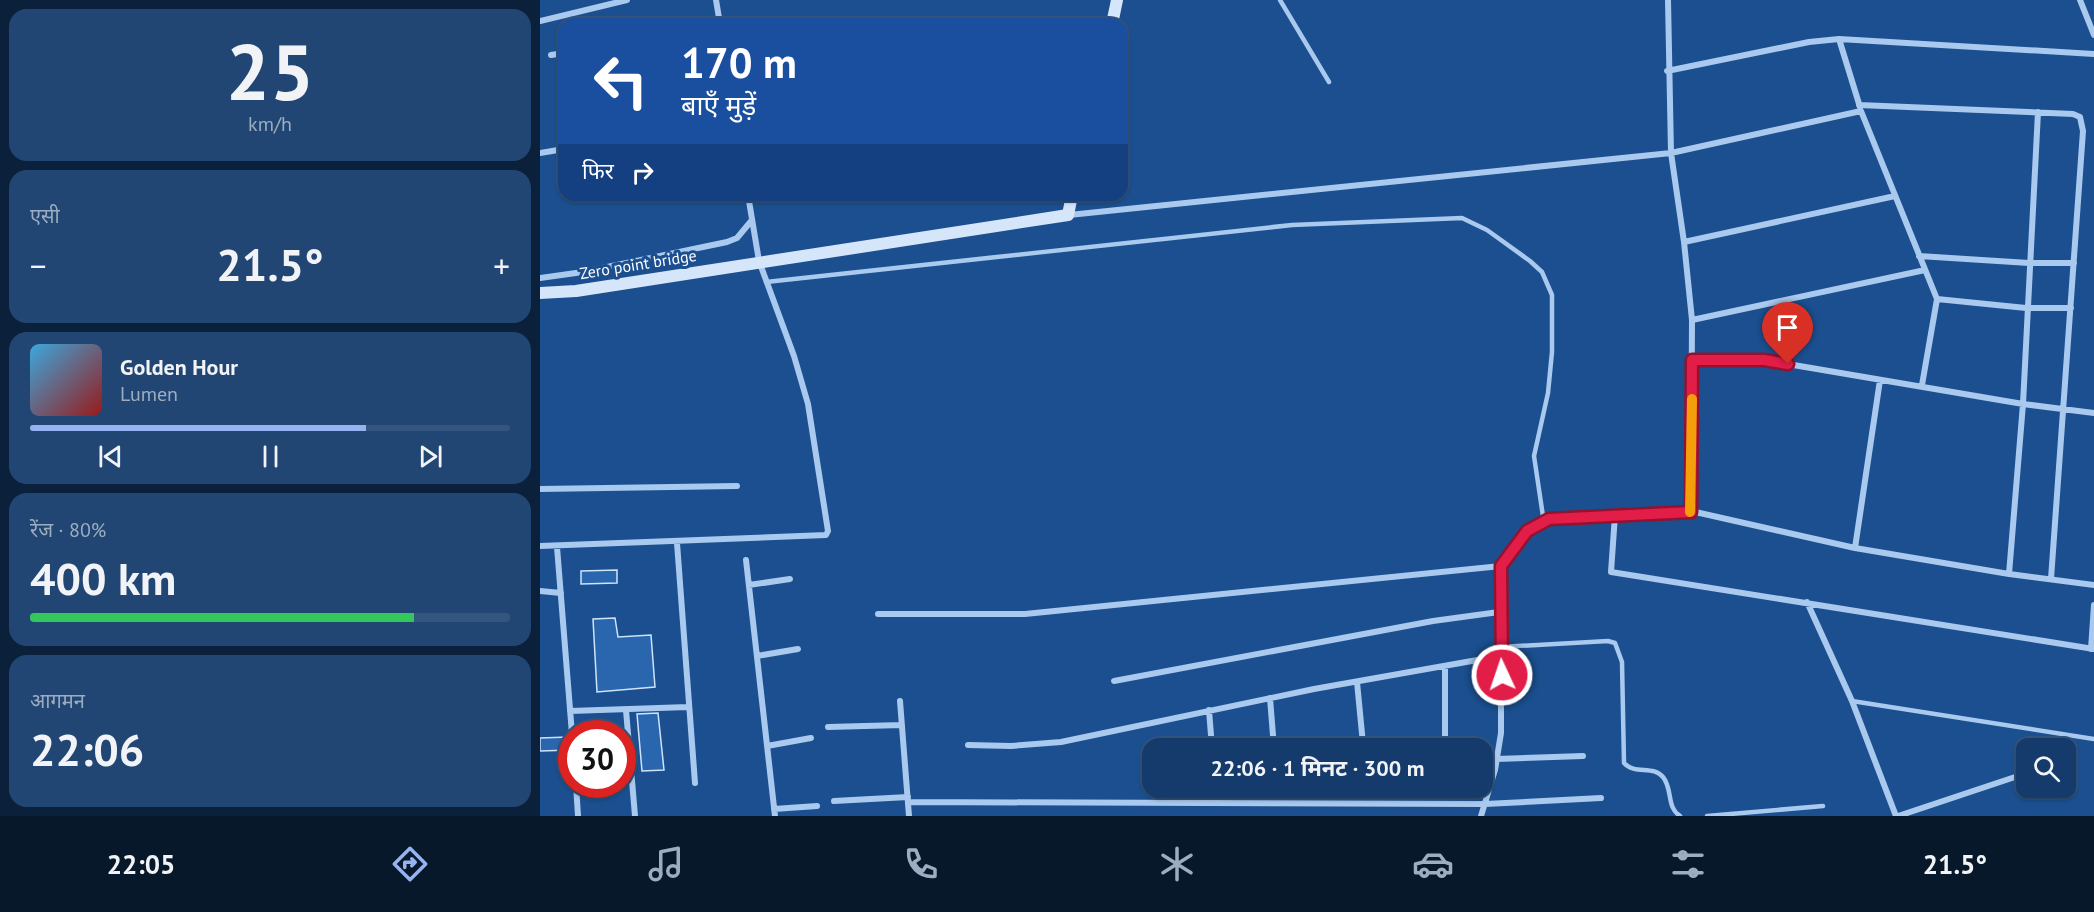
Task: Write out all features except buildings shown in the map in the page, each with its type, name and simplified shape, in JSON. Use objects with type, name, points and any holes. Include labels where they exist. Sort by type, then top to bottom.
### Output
[{"type":"street","points":[[540,21],[627,0]]},
{"type":"street","points":[[716,0],[719,18]]},
{"type":"street","points":[[1113,18],[1117,0]]},
{"type":"street","points":[[1668,0],[1671,153],[1692,320],[1691,512]]},
{"type":"street","points":[[2080,0],[2094,35]]},
{"type":"street","points":[[1668,71],[1809,42],[1839,39],[2094,54]]},
{"type":"street","points":[[1839,39],[1860,108],[1937,299],[1922,385]]},
{"type":"street","points":[[551,55],[558,54]]},
{"type":"street","points":[[1071,201],[1068,215],[1671,153],[1860,108],[2073,114],[2080,117],[2082,123],[2051,579]]},
{"type":"street","points":[[2009,574],[2023,404],[2026,308],[2038,112]]},
{"type":"street","points":[[540,153],[558,149]]},
{"type":"street","points":[[1684,242],[1895,196]]},
{"type":"street","points":[[540,546],[826,536],[828,531],[808,404],[759,261],[749,201]]},
{"type":"street","name":"Zero point bridge","points":[[540,293],[576,291],[1068,215]]},
{"type":"street","points":[[540,278],[583,272],[727,242],[737,238],[752,220]]},
{"type":"street","points":[[1919,256],[2029,263],[2074,263]]},
{"type":"street","points":[[1692,320],[1925,270]]},
{"type":"street","points":[[1937,299],[2026,308],[2071,308]]},
{"type":"street","points":[[1692,360],[1764,360],[1922,385],[2023,404],[2094,413]]},
{"type":"street","points":[[1855,548],[1880,380]]},
{"type":"street","points":[[540,489],[737,486]]},
{"type":"street","points":[[1480,816],[1496,759],[1503,694],[1499,612],[1501,566],[1527,531],[1549,519],[1691,512],[1855,548],[2009,574],[2094,585]]},
{"type":"street","points":[[1615,515],[1611,572],[2092,649],[2094,605]]},
{"type":"street","points":[[677,543],[695,783]]},
{"type":"street","points":[[557,547],[571,720]]},
{"type":"street","points":[[746,560],[775,813],[816,806]]},
{"type":"street","points":[[878,614],[1025,614],[1501,566]]},
{"type":"street","points":[[749,585],[790,579]]},
{"type":"street","points":[[540,591],[561,593]]},
{"type":"street","points":[[1807,602],[1852,701],[1897,816],[2016,777]]},
{"type":"street","points":[[1114,681],[1399,627],[1499,612]]},
{"type":"street","points":[[757,656],[798,649]]},
{"type":"street","points":[[968,745],[1011,746],[1061,742],[1270,698],[1500,656]]},
{"type":"street","points":[[1445,666],[1445,738]]},
{"type":"street","points":[[1357,682],[1362,738]]},
{"type":"street","points":[[1270,698],[1273,738]]},
{"type":"street","points":[[900,701],[909,816]]},
{"type":"street","points":[[570,711],[688,707]]},
{"type":"street","points":[[626,710],[635,816]]},
{"type":"street","points":[[1209,710],[1211,738]]},
{"type":"street","points":[[828,727],[902,725]]},
{"type":"street","points":[[767,746],[811,738]]},
{"type":"street","points":[[1496,759],[1583,756]]},
{"type":"street","points":[[576,798],[577,816]]},
{"type":"street","points":[[834,801],[1485,804],[1600,798]]},
{"type":"lane","points":[[1280,0],[1329,82]]},
{"type":"lane","points":[[766,282],[1292,225],[1462,218],[1488,230],[1530,261],[1542,272],[1552,295],[1552,352],[1548,393],[1534,456],[1544,523]]},
{"type":"lane","points":[[1500,647],[1608,640],[1615,643],[1620,650],[1622,662],[1624,763],[1629,768],[1660,774],[1666,780],[1671,805],[1680,816]]},
{"type":"lane","points":[[1852,701],[2094,740]]},
{"type":"lane","points":[[1707,816],[1823,806]]},
{"type":"slow traffic","points":[[1690,512],[1692,399]]},
{"type":"route","points":[[1502,675],[1499,612],[1501,566],[1516,542],[1527,531],[1549,519],[1691,512],[1692,360],[1764,360],[1788,364]]}]
